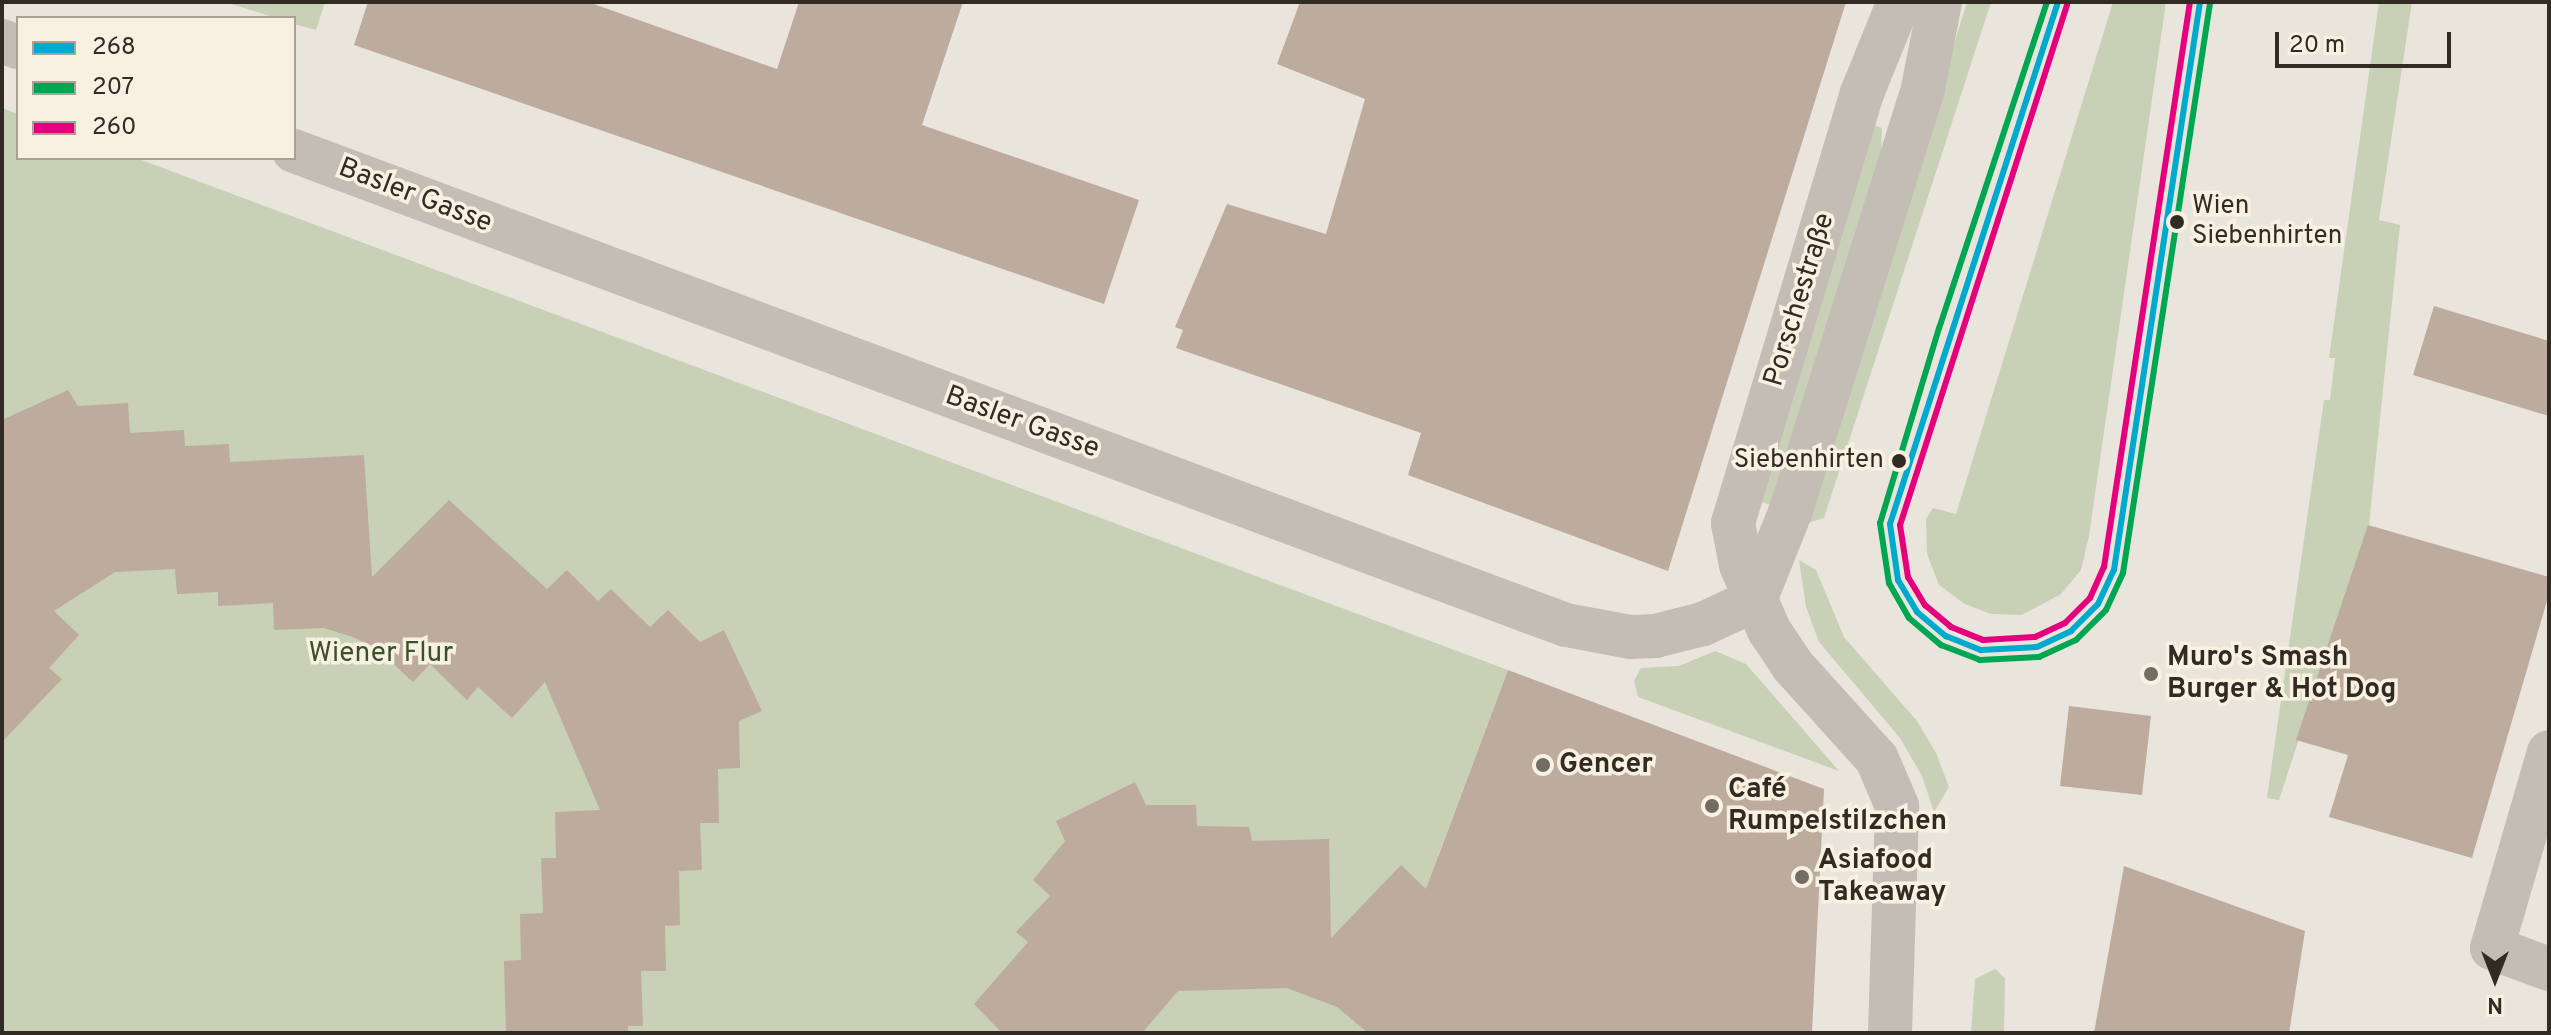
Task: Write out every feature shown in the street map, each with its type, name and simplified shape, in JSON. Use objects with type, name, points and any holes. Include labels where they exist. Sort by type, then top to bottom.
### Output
[{"type":"street","name":"Porschestraße","points":[[1890,1033],[1898,828],[1889,779],[1793,666],[1755,600],[1733,523],[1862,93],[1899,2]]},
{"type":"street","name":"Porschestraße","points":[[1755,600],[1791,510],[1923,88],[1940,2]]},
{"type":"street","name":"Basler Gasse","points":[[296,152],[1566,625],[1630,637],[1655,636],[1703,624],[1755,600]]},
{"type":"street","points":[[2549,752],[2492,948],[2549,969]]},
{"type":"green space","points":[[225,2],[325,2],[316,30],[296,25],[296,16],[270,16]]},
{"type":"green space","points":[[1967,2],[1991,2],[1824,518],[1808,523]]},
{"type":"green space","points":[[2113,2],[2166,2],[2089,536],[2081,570],[2061,594],[2022,615],[1991,614],[1965,604],[1939,585],[1927,554],[1926,519],[1933,508],[1956,514]]},
{"type":"green space","points":[[2379,2],[2412,2],[2379,220],[2400,225],[2369,525],[2279,800],[2267,798],[2324,400],[2330,400],[2335,358],[2329,358]]},
{"type":"green space","name":"Wiener Flur","points":[[2,108],[16,113],[16,160],[141,160],[1508,670],[1438,856],[1575,906],[1630,1033],[2,1033]]},
{"type":"green space","points":[[1868,123],[1882,128],[1881,153],[1774,506],[1753,499]]},
{"type":"green space","points":[[1799,560],[1816,570],[1844,637],[1917,721],[1936,753],[1949,787],[1934,812],[1922,776],[1900,738],[1819,642],[1806,607]]},
{"type":"green space","points":[[1715,651],[1746,664],[1839,771],[1638,697],[1634,681],[1641,668],[1679,666]]},
{"type":"green space","points":[[1995,969],[2005,978],[2004,1033],[1971,1033],[1975,979]]},
{"type":"building","points":[[368,2],[588,2],[777,69],[799,2],[963,2],[922,125],[1139,200],[1104,304],[354,45]]},
{"type":"building","points":[[1300,2],[1846,2],[1668,571],[1408,475],[1421,433],[1176,348],[1183,330],[1175,327],[1227,204],[1326,234],[1365,99],[1277,64]]},
{"type":"building","points":[[2434,306],[2549,341],[2549,416],[2413,375]]},
{"type":"building","points":[[68,390],[78,406],[128,403],[130,433],[184,430],[185,446],[229,444],[230,462],[364,455],[372,577],[449,500],[547,589],[567,570],[598,601],[611,589],[650,627],[668,610],[700,642],[724,630],[762,711],[739,721],[740,768],[718,769],[719,823],[700,823],[702,870],[679,871],[680,925],[665,926],[666,971],[641,971],[643,1026],[628,1026],[628,1033],[506,1033],[504,961],[521,960],[520,914],[543,913],[541,858],[556,858],[555,812],[600,810],[545,682],[512,718],[478,687],[467,700],[430,664],[413,682],[374,646],[350,636],[323,628],[274,630],[273,603],[218,606],[218,592],[177,594],[175,569],[115,572],[54,611],[79,635],[49,668],[62,679],[2,742],[2,420]]},
{"type":"building","points":[[2368,525],[2549,577],[2549,594],[2472,858],[2329,817],[2348,755],[2296,740]]},
{"type":"building","points":[[1508,670],[1824,789],[1812,1033],[1368,1033],[1337,1007],[1287,988],[1178,991],[1142,1033],[1002,1033],[974,1004],[1028,942],[1016,932],[1050,896],[1033,880],[1065,841],[1056,821],[1135,782],[1146,805],[1196,805],[1197,826],[1249,827],[1252,841],[1329,839],[1331,938],[1401,865],[1426,889]]},
{"type":"building","points":[[2069,706],[2151,716],[2142,795],[2060,786]]},
{"type":"building","points":[[2124,866],[2305,931],[2289,1033],[2094,1033]]},
{"type":"transit line","name":"207","points":[[2047,2],[1939,328],[1880,523],[1889,583],[1909,618],[1941,645],[1980,660],[2039,657],[2076,640],[2106,610],[2123,573],[2210,3]]},
{"type":"transit line","name":"268","points":[[2058,2],[1890,524],[1898,580],[1917,612],[1946,636],[1981,650],[2037,647],[2071,631],[2098,604],[2114,570],[2200,2]]},
{"type":"transit line","name":"260","points":[[2067,5],[1900,525],[1908,577],[1925,605],[1951,627],[1983,640],[2035,637],[2065,623],[2090,598],[2104,567],[2190,2]]},
{"type":"place","name":"Wien Siebenhirten","points":[[2177,222]]},
{"type":"place","name":"Siebenhirten","points":[[1899,461]]},
{"type":"place","name":"Muro's Smash Burger & Hot Dog","points":[[2151,674]]},
{"type":"place","name":"Gencer","points":[[1543,765]]},
{"type":"place","name":"Café Rumpelstilzchen","points":[[1712,806]]},
{"type":"place","name":"Asiafood Takeaway","points":[[1802,877]]}]
